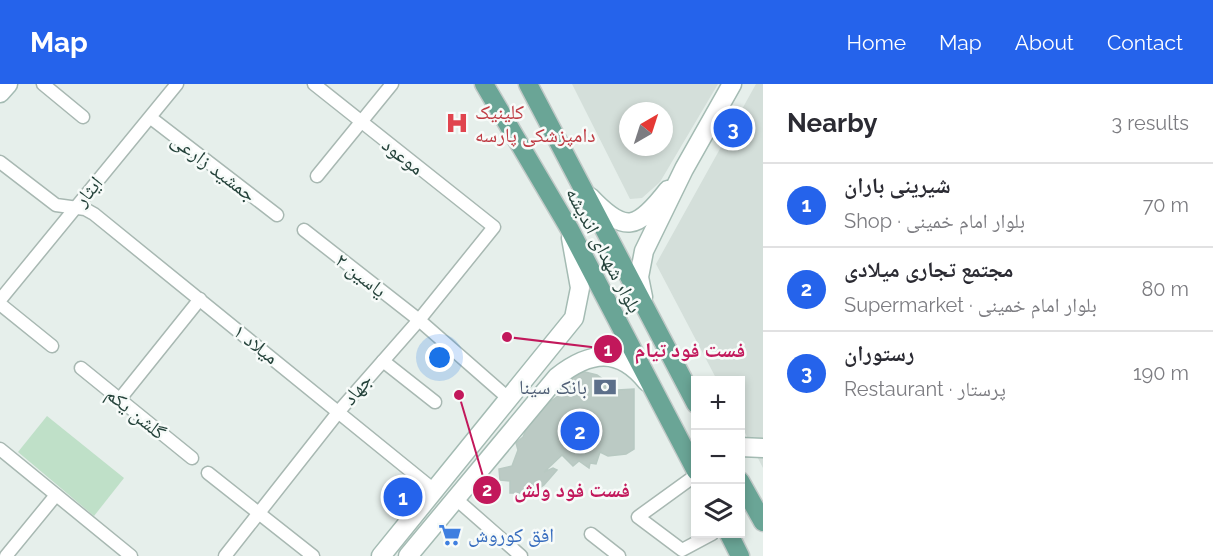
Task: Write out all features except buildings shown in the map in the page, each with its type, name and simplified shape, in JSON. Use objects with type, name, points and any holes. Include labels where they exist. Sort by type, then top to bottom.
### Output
[{"type":"main road","name":"بلوار شهدای اندیشه","points":[[484,84],[569,228],[691,464]]},
{"type":"main road","name":"بلوار شهدای اندیشه","points":[[528,84],[647,317],[691,395]]},
{"type":"main road","points":[[743,484],[763,522]]},
{"type":"main road","points":[[731,538],[740,556]]},
{"type":"street","points":[[0,93],[8,84]]},
{"type":"street","points":[[43,84],[83,117]]},
{"type":"street","name":"ایثار","points":[[0,302],[74,207],[151,118],[177,84]]},
{"type":"street","name":"موعود","points":[[314,84],[494,227]]},
{"type":"street","points":[[317,177],[359,122],[392,84]]},
{"type":"street","points":[[647,317],[639,277],[640,263],[684,169],[732,84]]},
{"type":"street","name":"جمشید زارعی","points":[[151,118],[278,215]]},
{"type":"street","name":"میلاد ۱","points":[[0,162],[56,205],[74,207],[94,214],[340,410],[434,490]]},
{"type":"street","points":[[580,186],[612,218],[620,223],[630,223],[652,207],[684,169]]},
{"type":"street","name":"جهاد","points":[[225,556],[340,410],[419,320],[494,227]]},
{"type":"street","points":[[381,556],[574,318],[580,288],[569,228]]},
{"type":"street","name":"یاسین ۲","points":[[304,230],[419,320],[507,398]]},
{"type":"street","points":[[119,400],[200,299]]},
{"type":"street","points":[[0,302],[52,346]]},
{"type":"street","points":[[538,362],[550,355],[559,356],[562,364],[557,377]]},
{"type":"street","points":[[408,556],[557,377],[584,359],[606,356],[624,362],[638,371],[650,386]]},
{"type":"street","points":[[383,361],[435,402]]},
{"type":"street","name":"گلشن یکم","points":[[81,368],[192,458]]},
{"type":"street","points":[[745,447],[763,448]]},
{"type":"street","points":[[0,449],[131,556]]},
{"type":"street","points":[[208,473],[313,556]]},
{"type":"street","points":[[691,477],[638,517],[682,550],[704,538]]},
{"type":"street","points":[[6,556],[56,495]]},
{"type":"street","points":[[456,499],[521,556]]},
{"type":"street","points":[[591,534],[619,556]]},
{"type":"shaded area","points":[[572,84],[718,84],[660,182],[642,198],[630,199]]},
{"type":"shaded area","points":[[756,84],[763,84],[763,468],[745,433],[745,376],[715,376],[656,264]]},
{"type":"green space","points":[[47,416],[124,478],[94,516],[18,452]]},
{"type":"place","name":"کلینیک دامپزشکی پارسه","points":[[457,123]]},
{"type":"place","name":"رستوران","points":[[733,128]]},
{"type":"place","name":"فست فود تیام","points":[[507,337]]},
{"type":"place","name":"بانک سینا","points":[[605,387]]},
{"type":"place","name":"فست فود ولش","points":[[459,395]]},
{"type":"place","name":"مجتمع تجاری میلادی","points":[[580,431]]},
{"type":"place","name":"شیرینی باران","points":[[403,497]]},
{"type":"place","name":"افق کوروش","points":[[450,535]]}]
